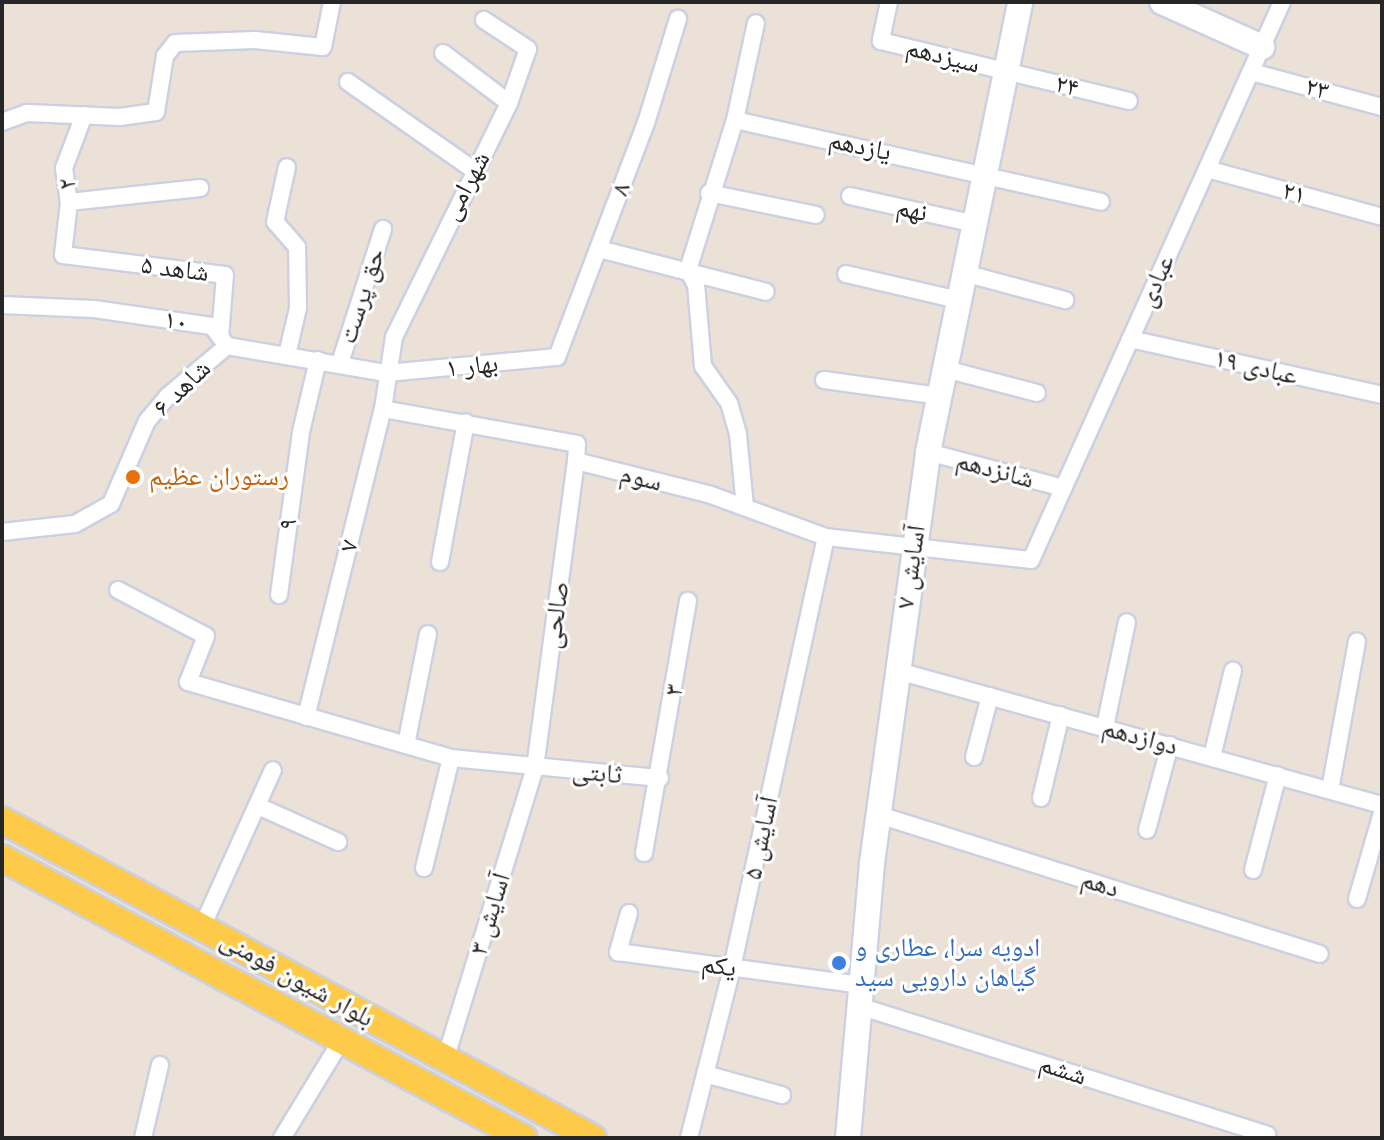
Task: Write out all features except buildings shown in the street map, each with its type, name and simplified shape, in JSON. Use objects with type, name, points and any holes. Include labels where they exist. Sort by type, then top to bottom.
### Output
[{"type":"main road","name":"بلوار شیون فومنی","points":[[2,820],[593,1138]]},
{"type":"main road","name":"بلوار شیون فومنی","points":[[2,858],[524,1138]]},
{"type":"street","points":[[2,122],[27,113],[84,115],[156,112],[165,56],[175,43],[255,40],[323,47],[332,2]]},
{"type":"street","name":"سیزدهم","points":[[889,2],[881,41],[1006,71]]},
{"type":"street","name":"آسایش ۷","points":[[848,1138],[879,815],[928,452],[1020,2]]},
{"type":"street","points":[[1162,2],[1262,47]]},
{"type":"street","name":"عبادی","points":[[1031,560],[1282,2]]},
{"type":"street","name":"۸","points":[[557,357],[599,249],[678,19]]},
{"type":"street","name":"شهرامی","points":[[387,373],[405,311],[509,103],[528,49],[484,20]]},
{"type":"street","points":[[745,507],[738,434],[729,403],[703,366],[696,285],[688,270],[709,193],[735,120],[756,23]]},
{"type":"street","points":[[443,53],[509,103]]},
{"type":"street","name":"۲۴","points":[[1006,71],[1129,101]]},
{"type":"street","name":"۲۳","points":[[1252,72],[1382,107]]},
{"type":"street","points":[[348,82],[475,171]]},
{"type":"street","name":"۲","points":[[63,255],[69,202],[64,168],[84,115]]},
{"type":"street","name":"یازدهم","points":[[735,120],[985,173],[1101,202]]},
{"type":"street","points":[[287,167],[275,222],[297,247],[298,308],[287,355]]},
{"type":"street","name":"۲۱","points":[[1207,169],[1382,217]]},
{"type":"street","points":[[69,202],[200,188]]},
{"type":"street","points":[[709,193],[816,215]]},
{"type":"street","name":"نهم","points":[[850,196],[975,224]]},
{"type":"street","name":"حق پرست","points":[[340,363],[383,229]]},
{"type":"street","points":[[599,249],[766,292]]},
{"type":"street","name":"شاهد ۵","points":[[63,255],[225,275],[223,341]]},
{"type":"street","points":[[964,273],[1065,300]]},
{"type":"street","points":[[846,274],[959,300]]},
{"type":"street","name":"۱۰","points":[[2,305],[94,309],[212,326],[223,341],[387,373]]},
{"type":"street","name":"عبادی ۱۹","points":[[1130,339],[1382,395]]},
{"type":"street","name":"شاهد ۶","points":[[2,532],[75,524],[111,504],[147,421],[223,341]]},
{"type":"street","name":"بهار ۱","points":[[387,373],[557,357]]},
{"type":"street","name":"۹","points":[[279,595],[301,432],[318,360]]},
{"type":"street","points":[[945,369],[1037,393]]},
{"type":"street","name":"۷","points":[[306,717],[383,409],[387,373]]},
{"type":"street","points":[[824,380],[939,396]]},
{"type":"street","name":"سوم","points":[[383,409],[577,444],[576,461],[745,507],[826,537],[1031,560]]},
{"type":"street","points":[[440,562],[466,422]]},
{"type":"street","name":"شانزدهم","points":[[928,452],[1063,488]]},
{"type":"street","name":"صالحی","points":[[535,768],[576,461]]},
{"type":"street","name":"آسایش ۵","points":[[689,1138],[732,968],[826,537]]},
{"type":"street","points":[[118,590],[206,636],[188,682],[451,758],[535,768]]},
{"type":"street","name":"۳","points":[[644,853],[660,778],[688,601]]},
{"type":"street","points":[[1105,727],[1127,622]]},
{"type":"street","points":[[406,745],[428,634]]},
{"type":"street","points":[[1330,790],[1357,641]]},
{"type":"street","points":[[1212,757],[1233,670]]},
{"type":"street","name":"دوازدهم","points":[[898,671],[1382,805]]},
{"type":"street","points":[[974,757],[990,696]]},
{"type":"street","points":[[1041,798],[1061,715]]},
{"type":"street","points":[[1147,830],[1170,745]]},
{"type":"street","points":[[424,868],[451,758]]},
{"type":"street","name":"ثابتی","points":[[535,768],[660,778]]},
{"type":"street","name":"آسایش ۳","points":[[445,1060],[535,768]]},
{"type":"street","points":[[202,927],[273,770]]},
{"type":"street","points":[[1253,870],[1278,775]]},
{"type":"street","points":[[258,806],[338,842]]},
{"type":"street","points":[[1357,899],[1382,813]]},
{"type":"street","name":"دهم","points":[[879,815],[1320,954]]},
{"type":"street","name":"یکم","points":[[629,913],[618,952],[732,968],[860,996]]},
{"type":"street","name":"ششم","points":[[860,996],[1267,1135]]},
{"type":"street","points":[[282,1138],[341,1041]]},
{"type":"street","points":[[143,1138],[160,1065]]},
{"type":"street","points":[[705,1074],[782,1095]]},
{"type":"place","name":"رستوران عظیم","points":[[133,477]]},
{"type":"place","name":"ادویه سرا، عطاری و گیاهان دارویی سید","points":[[839,963]]}]
